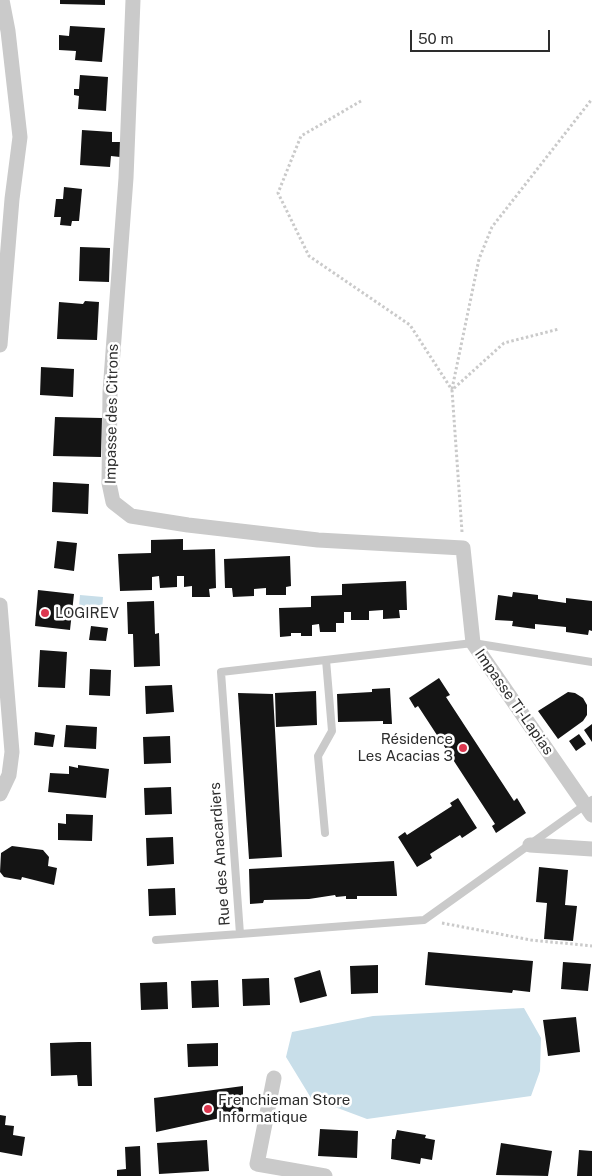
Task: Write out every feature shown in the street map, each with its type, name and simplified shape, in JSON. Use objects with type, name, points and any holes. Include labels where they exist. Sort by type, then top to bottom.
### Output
[{"type":"street","points":[[0,345],[6,199],[20,137],[4,31],[2,0]]},
{"type":"street","name":"Impasse des Citrons","points":[[134,0],[126,178],[110,392],[109,483],[113,502],[131,516],[188,524],[318,540],[463,548]]},
{"type":"street","name":"Impasse Ti-Lapias","points":[[463,548],[473,643],[590,807]]},
{"type":"street","points":[[0,605],[12,752],[4,774],[0,794]]},
{"type":"street","points":[[530,845],[592,849]]},
{"type":"street","points":[[274,1078],[256,1170],[325,1176]]},
{"type":"lane","name":"Rue des Anacardiers","points":[[424,920],[240,934],[221,672],[473,643],[592,662]]},
{"type":"lane","points":[[325,833],[318,756],[332,731],[326,660]]},
{"type":"lane","points":[[424,920],[530,845],[590,807]]},
{"type":"lane","points":[[156,940],[240,934]]},
{"type":"path","points":[[463,548],[452,390],[479,259],[492,227],[592,99]]},
{"type":"path","points":[[361,101],[301,136],[278,192],[309,256],[410,325],[452,390]]},
{"type":"path","points":[[452,390],[504,343],[558,329]]},
{"type":"path","points":[[424,920],[531,940],[592,946]]},
{"type":"water","points":[[80,595],[103,597],[102,610],[79,607]]},
{"type":"water","points":[[524,1008],[541,1038],[540,1071],[531,1096],[367,1119],[311,1098],[286,1057],[292,1032],[373,1016]]},
{"type":"building","points":[[60,0],[105,0],[105,5],[60,4]]},
{"type":"building","points":[[70,26],[105,28],[102,62],[75,60],[76,51],[59,50],[59,35],[69,36]]},
{"type":"building","points":[[80,75],[108,77],[106,111],[78,109],[79,96],[74,95],[74,89],[79,89]]},
{"type":"building","points":[[82,130],[112,132],[112,142],[120,142],[120,157],[111,156],[110,167],[80,165]]},
{"type":"building","points":[[64,187],[82,189],[79,221],[72,221],[71,226],[60,225],[61,217],[54,217],[56,199],[63,199]]},
{"type":"building","points":[[80,247],[110,248],[109,282],[79,281]]},
{"type":"building","points":[[85,301],[99,302],[97,340],[57,339],[59,302],[83,304]]},
{"type":"building","points":[[41,367],[74,369],[73,397],[40,395]]},
{"type":"building","points":[[55,417],[102,418],[101,457],[53,456]]},
{"type":"building","points":[[53,482],[89,484],[88,514],[52,512]]},
{"type":"building","points":[[183,539],[183,550],[215,549],[216,588],[209,589],[210,597],[192,597],[192,586],[184,587],[184,576],[177,576],[177,587],[160,588],[159,576],[152,577],[152,590],[120,591],[118,554],[151,553],[151,540]]},
{"type":"building","points":[[57,541],[77,543],[74,571],[54,568]]},
{"type":"building","points":[[290,556],[291,586],[286,587],[286,595],[266,595],[266,588],[254,589],[254,596],[233,597],[232,588],[225,588],[224,559]]},
{"type":"building","points":[[406,581],[407,610],[399,610],[400,618],[383,619],[383,610],[369,611],[369,620],[351,620],[351,612],[344,612],[344,623],[336,623],[336,632],[320,632],[319,624],[312,625],[312,636],[301,636],[301,633],[291,633],[291,636],[280,637],[279,608],[311,607],[311,596],[342,595],[342,584]]},
{"type":"building","points":[[38,590],[74,594],[70,630],[35,626]]},
{"type":"building","points":[[513,592],[538,595],[538,599],[566,603],[566,598],[592,601],[592,631],[589,630],[588,635],[566,632],[566,627],[535,624],[535,629],[512,626],[513,621],[495,620],[498,595],[512,597]]},
{"type":"building","points":[[154,601],[155,634],[159,633],[160,666],[134,667],[133,634],[128,634],[127,602]]},
{"type":"building","points":[[91,626],[108,628],[106,641],[89,640]]},
{"type":"building","points":[[40,650],[67,652],[65,688],[38,687]]},
{"type":"building","points":[[90,669],[111,670],[110,696],[89,695]]},
{"type":"building","name":"Résidence Les Acacias 3","points":[[439,678],[450,695],[446,697],[514,801],[517,798],[526,813],[496,833],[492,826],[495,824],[418,706],[415,708],[409,698]]},
{"type":"building","points":[[172,685],[174,712],[146,714],[145,686]]},
{"type":"building","points":[[390,688],[392,724],[383,724],[383,721],[338,722],[337,694],[372,692],[372,689]]},
{"type":"building","points":[[316,691],[317,725],[276,727],[275,693]]},
{"type":"building","points":[[568,692],[575,693],[583,698],[587,705],[587,715],[583,721],[558,739],[538,711]]},
{"type":"building","points":[[238,693],[273,694],[282,857],[249,859]]},
{"type":"building","points":[[592,724],[592,742],[584,730]]},
{"type":"building","points":[[66,725],[97,727],[96,749],[64,747]]},
{"type":"building","points":[[35,732],[55,735],[53,747],[34,745]]},
{"type":"building","points":[[579,734],[586,744],[576,751],[569,741]]},
{"type":"building","points":[[170,736],[171,763],[144,764],[143,737]]},
{"type":"building","points":[[78,765],[109,769],[106,798],[48,792],[50,773],[69,774],[69,766],[78,768]]},
{"type":"building","points":[[171,787],[172,814],[145,815],[144,788]]},
{"type":"building","points":[[458,798],[477,828],[462,838],[460,835],[430,854],[432,858],[417,867],[398,837],[405,832],[407,835],[452,806],[450,803]]},
{"type":"building","points":[[66,814],[93,815],[92,841],[58,840],[58,823],[66,824]]},
{"type":"building","points":[[173,837],[174,864],[147,866],[146,838]]},
{"type":"building","points":[[12,846],[43,850],[49,857],[48,866],[57,868],[54,885],[22,877],[21,880],[4,877],[0,872],[1,853]]},
{"type":"building","points":[[394,861],[397,896],[357,896],[357,899],[346,899],[346,896],[336,897],[335,895],[309,899],[264,900],[263,903],[250,904],[249,869]]},
{"type":"building","points":[[539,867],[568,870],[565,905],[577,906],[573,941],[544,939],[547,903],[536,902]]},
{"type":"building","points":[[175,888],[176,915],[149,916],[148,889]]},
{"type":"building","points":[[428,952],[533,961],[530,992],[513,990],[512,993],[425,985]]},
{"type":"building","points":[[563,962],[591,964],[588,991],[561,989]]},
{"type":"building","points":[[378,965],[378,993],[351,994],[350,966]]},
{"type":"building","points":[[320,970],[327,996],[300,1003],[294,978]]},
{"type":"building","points":[[269,978],[270,1005],[243,1006],[242,979]]},
{"type":"building","points":[[218,980],[219,1007],[192,1008],[191,981]]},
{"type":"building","points":[[167,982],[168,1009],[141,1010],[140,983]]},
{"type":"building","points":[[576,1017],[580,1052],[548,1056],[543,1020]]},
{"type":"building","points":[[91,1042],[92,1086],[78,1086],[77,1075],[51,1076],[50,1043]]},
{"type":"building","points":[[218,1043],[218,1066],[188,1067],[187,1044]]},
{"type":"building","name":"Frenchieman Store Informatique","points":[[243,1086],[243,1113],[156,1132],[154,1098]]},
{"type":"building","points":[[0,1115],[6,1116],[5,1125],[14,1126],[13,1135],[25,1137],[22,1156],[0,1152]]},
{"type":"building","points":[[320,1129],[358,1131],[357,1158],[318,1156]]},
{"type":"building","points":[[397,1130],[426,1135],[425,1138],[435,1140],[432,1160],[421,1158],[420,1164],[391,1159],[392,1139],[395,1139]]},
{"type":"building","points":[[207,1140],[209,1171],[159,1174],[157,1143]]},
{"type":"building","points":[[501,1143],[552,1151],[548,1176],[496,1175]]},
{"type":"building","points":[[140,1146],[141,1176],[117,1176],[117,1170],[126,1169],[125,1147]]},
{"type":"building","points":[[579,1150],[592,1151],[592,1176],[577,1176]]},
{"type":"place","name":"LOGIREV","points":[[45,613]]},
{"type":"place","name":"Résidence Les Acacias 3","points":[[463,748]]},
{"type":"place","name":"Frenchieman Store Informatique","points":[[208,1109]]}]
